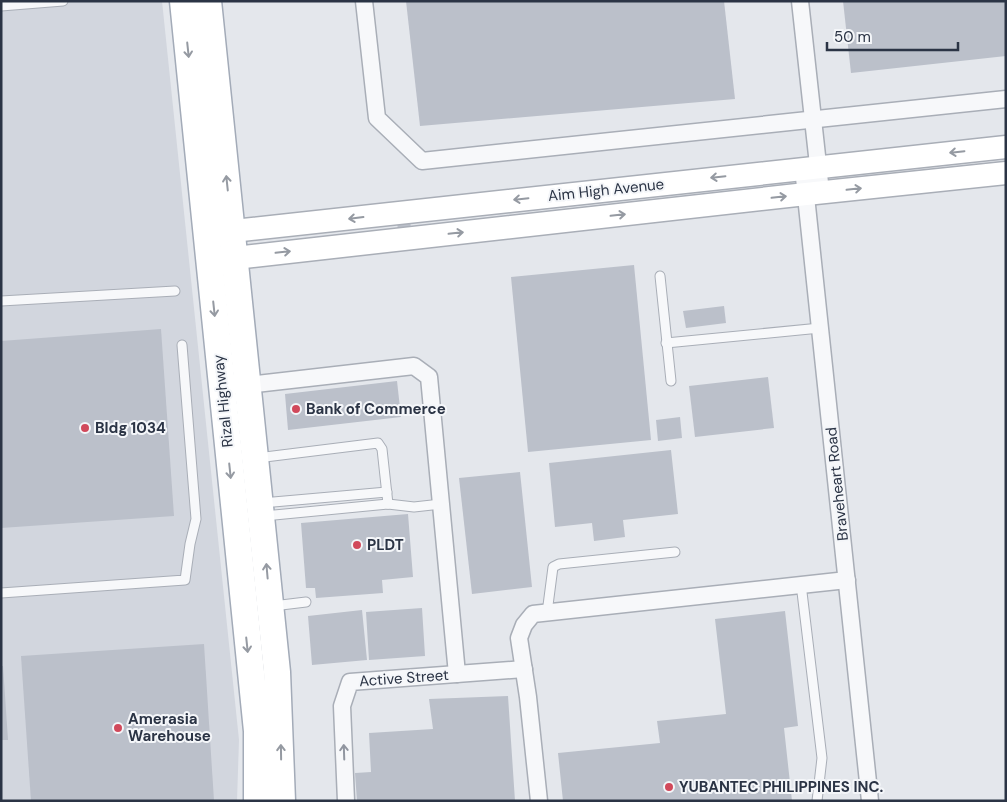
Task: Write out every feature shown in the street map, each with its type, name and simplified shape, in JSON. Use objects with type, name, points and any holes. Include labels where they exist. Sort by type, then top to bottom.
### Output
[{"type":"main road","name":"Rizal Highway","points":[[183,1],[219,233],[234,258],[270,606],[281,734],[282,801]]},
{"type":"main road","name":"Rizal Highway","points":[[208,1],[219,233],[209,261],[257,731],[257,801]]},
{"type":"street","points":[[364,1],[377,118],[422,161],[1006,99]]},
{"type":"street","name":"Braveheart Road","points":[[800,1],[813,120],[811,167],[820,328],[870,801]]},
{"type":"street","name":"Aim High Avenue","points":[[219,233],[1006,146]]},
{"type":"street","name":"Aim High Avenue","points":[[209,261],[1006,173]]},
{"type":"street","points":[[222,388],[414,366],[429,377],[457,674],[524,669]]},
{"type":"street","points":[[539,801],[519,638],[524,625],[532,614],[847,580]]},
{"type":"street","name":"Active Street","points":[[346,801],[342,706],[350,682],[457,674]]},
{"type":"lane","points":[[1,6],[63,1]]},
{"type":"lane","points":[[660,276],[671,381]]},
{"type":"lane","points":[[1,301],[175,291]]},
{"type":"lane","points":[[666,343],[820,328]]},
{"type":"lane","points":[[1,593],[185,580],[196,519],[182,345]]},
{"type":"lane","points":[[255,458],[378,443],[382,449],[388,504]]},
{"type":"lane","points":[[261,510],[386,492]]},
{"type":"lane","points":[[261,510],[388,504],[414,508],[441,504]]},
{"type":"lane","points":[[547,613],[553,567],[559,564],[675,552]]},
{"type":"lane","points":[[801,584],[822,758],[817,801]]},
{"type":"lane","points":[[270,606],[306,602]]},
{"type":"shaded area","points":[[1,1],[162,1],[239,740],[237,801],[1,801]]},
{"type":"building","points":[[406,1],[724,1],[735,99],[420,126]]},
{"type":"building","points":[[843,1],[1006,1],[1006,56],[851,73]]},
{"type":"building","points":[[410,220],[411,229],[398,231],[397,221]]},
{"type":"building","points":[[634,265],[651,440],[528,452],[511,277]]},
{"type":"building","points":[[724,306],[726,323],[686,328],[683,311]]},
{"type":"building","name":"Bldg 1034","points":[[161,329],[174,516],[1,528],[1,341]]},
{"type":"building","points":[[768,377],[774,428],[695,437],[689,386]]},
{"type":"building","points":[[397,381],[401,417],[288,430],[285,394]]},
{"type":"building","points":[[680,417],[682,438],[658,441],[656,420]]},
{"type":"building","points":[[671,450],[678,514],[623,520],[625,537],[594,541],[592,523],[555,527],[549,463]]},
{"type":"building","points":[[520,472],[532,587],[472,594],[459,478]]},
{"type":"building","name":"PLDT","points":[[408,514],[413,577],[382,580],[383,593],[316,598],[315,588],[306,588],[301,523]]},
{"type":"building","points":[[422,608],[425,656],[369,660],[366,612]]},
{"type":"building","points":[[362,610],[367,660],[312,665],[308,616]]},
{"type":"building","points":[[785,611],[798,726],[784,728],[792,801],[563,801],[558,753],[660,743],[657,721],[726,714],[715,619]]},
{"type":"building","name":"Amerasia Warehouse","points":[[204,644],[214,801],[31,801],[21,656]]},
{"type":"building","points":[[1,666],[3,666],[8,740],[1,740]]},
{"type":"building","points":[[508,696],[515,801],[357,801],[355,773],[371,772],[369,733],[433,729],[429,699]]},
{"type":"place","name":"Bank of Commerce","points":[[296,409]]},
{"type":"place","name":"Bldg 1034","points":[[85,428]]},
{"type":"place","name":"PLDT","points":[[357,545]]},
{"type":"place","name":"Amerasia Warehouse","points":[[118,728]]},
{"type":"place","name":"YUBANTEC PHILIPPINES INC.","points":[[669,787]]}]
